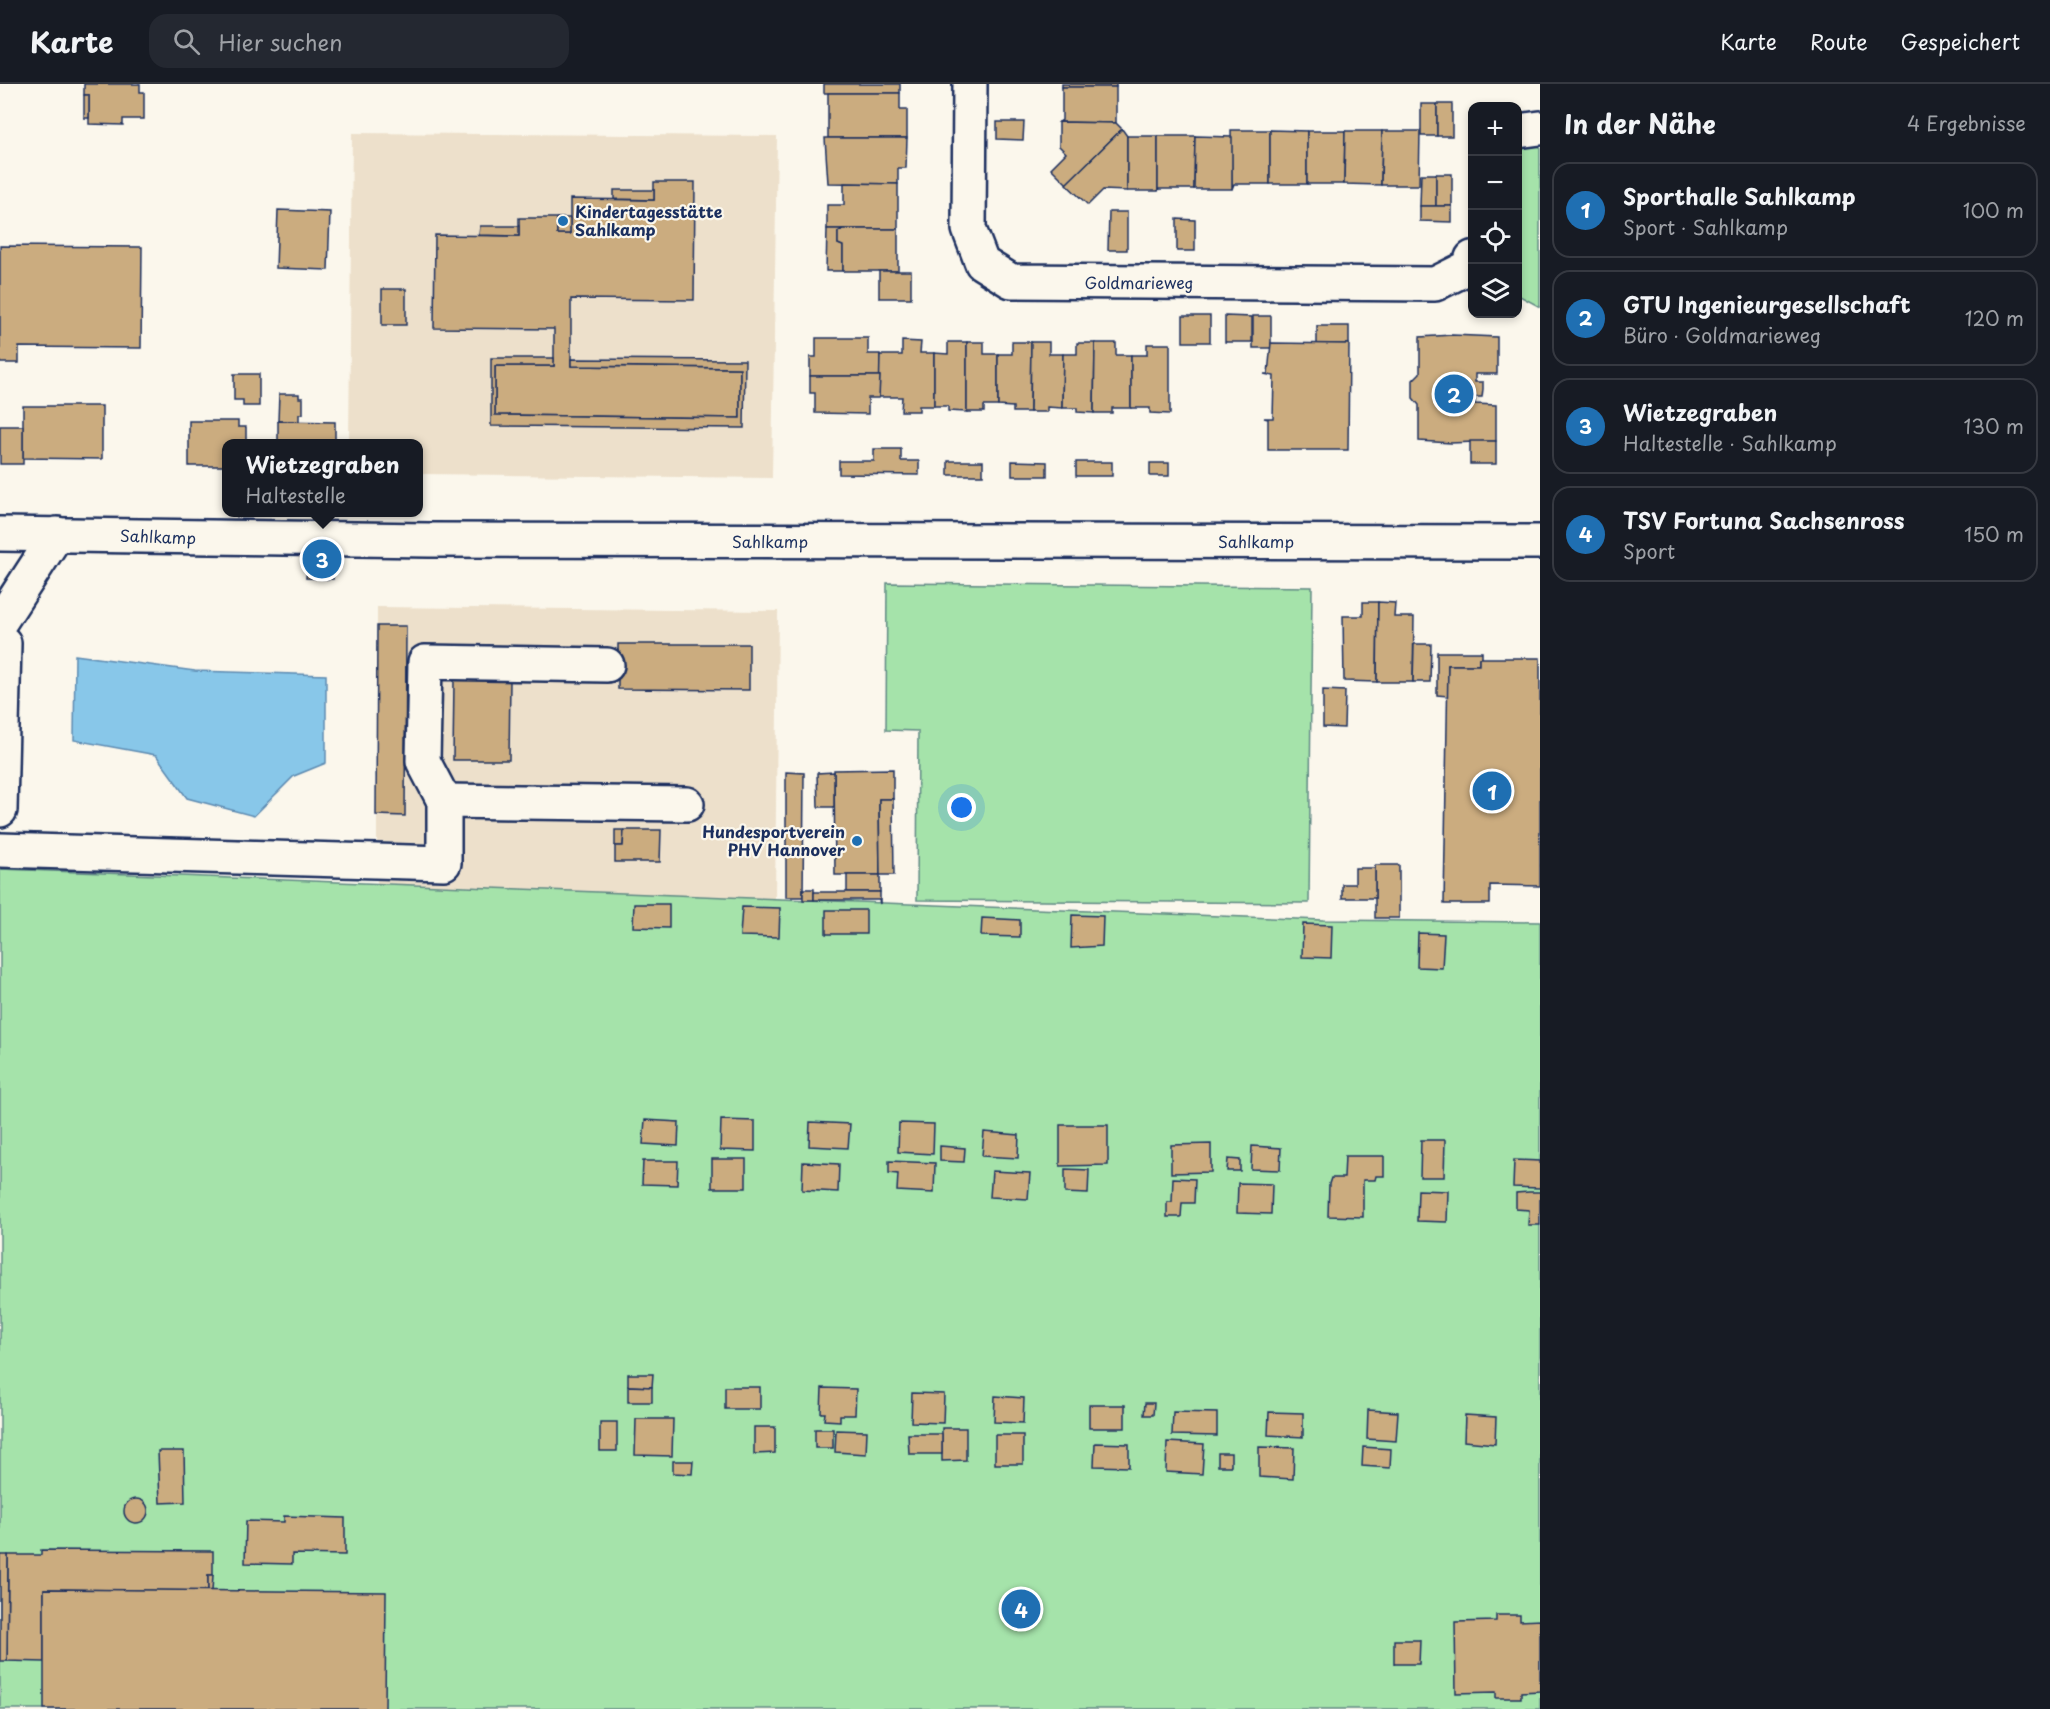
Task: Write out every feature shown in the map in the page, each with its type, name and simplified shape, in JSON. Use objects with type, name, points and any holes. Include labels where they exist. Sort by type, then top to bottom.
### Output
[{"type":"street","name":"Goldmarieweg","points":[[970,84],[969,229],[982,263],[1011,282],[1435,284],[1469,267],[1470,264]]},
{"type":"street","points":[[1522,130],[1540,128]]},
{"type":"street","name":"Sahlkamp","points":[[0,534],[417,540],[1540,542]]},
{"type":"street","points":[[0,622],[57,534]]},
{"type":"street","points":[[0,643],[4,643],[0,810]]},
{"type":"street","points":[[0,850],[444,863],[444,801],[423,761],[425,662],[606,664]]},
{"type":"street","points":[[444,801],[687,804]]},
{"type":"shaded area","name":"Kindertagesstätte Sahlkamp","points":[[352,133],[777,136],[772,478],[423,474],[423,439],[349,439]]},
{"type":"shaded area","points":[[377,607],[778,611],[775,900],[377,883]]},
{"type":"green space","points":[[1540,128],[1540,307],[1522,297],[1522,130]]},
{"type":"green space","points":[[887,583],[1312,587],[1309,903],[917,900],[918,731],[886,730]]},
{"type":"green space","points":[[0,869],[1323,920],[1540,922],[1540,1709],[0,1709]]},
{"type":"water","points":[[75,655],[195,671],[326,675],[326,763],[294,776],[254,816],[187,798],[156,755],[74,740]]},
{"type":"building","points":[[84,84],[140,84],[140,92],[144,92],[144,119],[123,119],[123,125],[89,124],[89,95],[84,95]]},
{"type":"building","points":[[824,84],[900,84],[900,93],[824,93]]},
{"type":"building","points":[[1062,84],[1116,84],[1116,87],[1062,87]]},
{"type":"building","points":[[1062,87],[1116,87],[1116,123],[1059,122],[1062,120]]},
{"type":"building","points":[[828,93],[900,93],[900,110],[907,110],[907,138],[828,138]]},
{"type":"building","points":[[84,95],[89,95],[89,118],[84,118]]},
{"type":"building","points":[[1421,104],[1437,104],[1437,136],[1421,136]]},
{"type":"building","points":[[1437,104],[1452,104],[1452,136],[1437,136]]},
{"type":"building","points":[[997,122],[1024,122],[1023,140],[997,139]]},
{"type":"building","points":[[1059,122],[1116,123],[1122,129],[1067,184],[1051,168],[1066,153],[1059,146]]},
{"type":"building","points":[[1122,129],[1127,136],[1127,191],[1103,190],[1088,205],[1066,184]]},
{"type":"building","points":[[1231,130],[1270,130],[1270,184],[1234,184],[1232,189]]},
{"type":"building","points":[[1270,130],[1307,131],[1307,184],[1270,184]]},
{"type":"building","points":[[1307,131],[1345,131],[1344,184],[1307,184]]},
{"type":"building","points":[[1345,131],[1382,131],[1381,185],[1344,184]]},
{"type":"building","points":[[1382,131],[1420,131],[1419,185],[1381,185]]},
{"type":"building","points":[[1127,136],[1158,136],[1158,191],[1127,191]]},
{"type":"building","points":[[1158,136],[1195,136],[1194,189],[1159,189],[1158,191]]},
{"type":"building","points":[[1195,136],[1232,137],[1232,189],[1194,189]]},
{"type":"building","points":[[825,138],[907,138],[906,168],[898,168],[898,184],[828,183]]},
{"type":"building","points":[[1421,174],[1436,174],[1436,206],[1420,206]]},
{"type":"building","points":[[1436,174],[1452,174],[1452,206],[1436,206]]},
{"type":"building","points":[[654,182],[695,182],[694,300],[571,299],[571,366],[740,368],[740,418],[495,415],[495,366],[554,366],[554,329],[434,328],[435,235],[519,236],[519,218],[557,218],[557,234],[570,234],[570,199],[654,200]]},
{"type":"building","points":[[844,183],[898,184],[898,229],[827,229],[827,205],[844,205]]},
{"type":"building","points":[[614,190],[654,190],[654,200],[614,199]]},
{"type":"building","points":[[1420,206],[1452,206],[1452,222],[1420,221]]},
{"type":"building","points":[[278,210],[330,212],[328,270],[276,268]]},
{"type":"building","points":[[1109,212],[1127,212],[1127,250],[1108,250]]},
{"type":"building","points":[[557,218],[570,218],[570,234],[557,234]]},
{"type":"building","points":[[1177,219],[1195,220],[1195,251],[1177,251]]},
{"type":"building","points":[[480,226],[519,226],[519,236],[479,235]]},
{"type":"building","points":[[827,229],[843,229],[838,232],[838,244],[843,246],[843,271],[826,271]]},
{"type":"building","points":[[843,229],[898,229],[898,271],[843,271],[843,246],[838,244],[838,232]]},
{"type":"building","points":[[0,246],[142,247],[141,348],[19,347],[19,363],[0,363]]},
{"type":"building","points":[[879,271],[911,271],[911,298],[879,298]]},
{"type":"building","points":[[382,289],[406,289],[406,325],[382,325]]},
{"type":"building","points":[[1183,316],[1210,316],[1210,342],[1183,342]]},
{"type":"building","points":[[1225,316],[1252,317],[1252,342],[1225,342]]},
{"type":"building","points":[[1253,316],[1271,316],[1271,348],[1253,348]]},
{"type":"building","points":[[1317,326],[1349,326],[1349,344],[1317,344]]},
{"type":"building","points":[[1452,335],[1497,337],[1497,374],[1475,374],[1475,382],[1483,382],[1483,389],[1482,397],[1475,397],[1475,404],[1496,405],[1496,441],[1451,443],[1419,441],[1419,405],[1413,398],[1413,380],[1420,373],[1420,337]]},
{"type":"building","points":[[816,338],[868,338],[868,354],[880,354],[880,376],[810,376],[810,357],[816,357]]},
{"type":"building","points":[[902,341],[921,342],[920,353],[934,353],[934,406],[919,406],[919,411],[901,411],[902,397],[879,397],[880,355],[902,355]]},
{"type":"building","points":[[948,342],[967,342],[967,412],[948,411],[948,406],[934,406],[934,353],[948,354]]},
{"type":"building","points":[[967,342],[984,342],[984,354],[998,354],[998,406],[984,406],[984,412],[967,412]]},
{"type":"building","points":[[1012,342],[1031,342],[1030,412],[1013,412],[1013,407],[998,406],[998,354],[1012,354]]},
{"type":"building","points":[[1031,342],[1049,342],[1049,354],[1063,354],[1062,408],[1047,407],[1047,412],[1030,412]]},
{"type":"building","points":[[1077,343],[1095,343],[1094,413],[1077,412],[1077,408],[1062,408],[1063,354],[1077,354]]},
{"type":"building","points":[[1095,343],[1116,343],[1116,355],[1131,355],[1131,408],[1112,408],[1112,413],[1094,413]]},
{"type":"building","points":[[1271,343],[1349,344],[1348,450],[1268,450],[1268,419],[1264,418],[1273,418],[1274,376],[1264,374],[1268,374]]},
{"type":"building","points":[[1147,344],[1170,344],[1170,414],[1150,413],[1150,408],[1131,408],[1131,355],[1147,355]]},
{"type":"building","points":[[491,358],[554,358],[554,366],[495,366],[495,415],[740,418],[740,368],[571,366],[571,359],[745,360],[744,428],[491,426]]},
{"type":"building","points":[[234,374],[259,374],[259,406],[243,406],[243,400],[234,400]]},
{"type":"building","points":[[810,376],[880,376],[879,398],[868,398],[868,414],[815,413],[815,393],[810,393]]},
{"type":"building","points":[[279,394],[299,394],[299,398],[303,398],[303,414],[299,414],[299,422],[278,421]]},
{"type":"building","points":[[23,406],[102,406],[102,459],[23,458]]},
{"type":"building","points":[[189,421],[238,421],[238,427],[246,427],[246,439],[222,439],[222,466],[189,466]]},
{"type":"building","points":[[278,421],[335,422],[335,439],[278,439]]},
{"type":"building","points":[[0,426],[23,426],[23,464],[0,464]]},
{"type":"building","points":[[1470,441],[1496,441],[1496,464],[1470,464]]},
{"type":"building","points":[[874,449],[901,449],[901,461],[919,461],[919,475],[839,474],[839,461],[874,461]]},
{"type":"building","points":[[948,461],[983,461],[983,475],[948,475]]},
{"type":"building","points":[[1012,461],[1047,462],[1047,476],[1012,476]]},
{"type":"building","points":[[1076,462],[1112,462],[1112,476],[1076,476]]},
{"type":"building","points":[[1150,463],[1169,463],[1169,476],[1150,476]]},
{"type":"building","points":[[307,567],[333,568],[333,579],[306,578]]},
{"type":"building","points":[[1363,602],[1378,602],[1377,682],[1344,681],[1343,616],[1363,616]]},
{"type":"building","points":[[1378,602],[1395,603],[1394,617],[1414,617],[1413,682],[1377,682]]},
{"type":"building","points":[[377,626],[406,626],[405,816],[376,815]]},
{"type":"building","points":[[618,644],[749,644],[749,690],[618,689]]},
{"type":"building","points":[[1414,644],[1431,644],[1430,682],[1413,682]]},
{"type":"building","points":[[1437,652],[1482,652],[1482,658],[1479,658],[1479,665],[1448,665],[1448,696],[1437,695]]},
{"type":"building","points":[[1479,658],[1540,658],[1540,886],[1490,885],[1490,904],[1444,904],[1448,665],[1479,665]]},
{"type":"building","points":[[454,680],[510,680],[509,760],[453,760]]},
{"type":"building","points":[[1323,690],[1345,691],[1344,728],[1323,727]]},
{"type":"building","name":"Hundesportverein PHV Hannover","points":[[893,769],[893,799],[879,799],[880,875],[835,875],[834,770]]},
{"type":"building","points":[[786,772],[804,773],[803,897],[786,897]]},
{"type":"building","points":[[834,772],[834,807],[818,807],[817,773]]},
{"type":"building","points":[[879,799],[893,799],[894,875],[880,875]]},
{"type":"building","points":[[615,830],[624,830],[623,846],[615,846]]},
{"type":"building","points":[[624,830],[661,830],[660,862],[615,862],[615,846],[623,846]]},
{"type":"building","points":[[1375,865],[1399,865],[1399,918],[1375,918]]},
{"type":"building","points":[[1355,868],[1375,868],[1375,898],[1342,898],[1342,884],[1355,884]]},
{"type":"building","points":[[847,875],[880,875],[880,892],[847,892]]},
{"type":"building","points":[[803,889],[814,889],[814,900],[803,900]]},
{"type":"building","points":[[814,892],[880,892],[880,904],[879,900],[814,900]]},
{"type":"building","points":[[634,904],[669,904],[669,928],[633,927]]},
{"type":"building","points":[[742,907],[780,908],[779,937],[740,936]]},
{"type":"building","points":[[826,910],[866,910],[866,934],[826,934]]},
{"type":"building","points":[[1072,915],[1103,916],[1102,946],[1071,948]]},
{"type":"building","points":[[982,918],[1020,920],[1020,937],[981,936]]},
{"type":"building","points":[[1303,924],[1332,925],[1331,958],[1302,957]]},
{"type":"building","points":[[1418,933],[1444,934],[1442,968],[1417,967]]},
{"type":"building","points":[[645,1120],[679,1122],[678,1146],[643,1144]]},
{"type":"building","points":[[721,1120],[755,1121],[755,1151],[720,1150]]},
{"type":"building","points":[[810,1122],[850,1124],[848,1148],[809,1146]]},
{"type":"building","points":[[899,1123],[934,1124],[933,1154],[898,1152]]},
{"type":"building","points":[[1060,1125],[1108,1125],[1108,1165],[1060,1166]]},
{"type":"building","points":[[984,1132],[1019,1135],[1018,1158],[982,1156]]},
{"type":"building","points":[[1421,1140],[1445,1140],[1444,1177],[1420,1177]]},
{"type":"building","points":[[1211,1144],[1211,1172],[1171,1173],[1171,1145]]},
{"type":"building","points":[[940,1146],[965,1148],[964,1162],[940,1161]]},
{"type":"building","points":[[1252,1146],[1281,1148],[1280,1170],[1251,1169]]},
{"type":"building","points":[[1345,1156],[1384,1156],[1384,1176],[1376,1176],[1375,1180],[1363,1180],[1363,1217],[1328,1216],[1329,1184],[1331,1178],[1344,1178]]},
{"type":"building","points":[[712,1159],[746,1159],[746,1188],[712,1188]]},
{"type":"building","points":[[1228,1159],[1240,1160],[1240,1171],[1227,1171]]},
{"type":"building","points":[[1514,1160],[1540,1161],[1540,1188],[1513,1187]]},
{"type":"building","points":[[643,1161],[678,1161],[677,1185],[642,1184]]},
{"type":"building","points":[[889,1161],[935,1163],[934,1193],[897,1191],[898,1174],[889,1173]]},
{"type":"building","points":[[803,1162],[839,1164],[838,1192],[802,1190]]},
{"type":"building","points":[[1065,1169],[1089,1170],[1088,1194],[1065,1193]]},
{"type":"building","points":[[992,1171],[1030,1173],[1028,1199],[990,1197]]},
{"type":"building","points":[[1173,1178],[1195,1179],[1194,1203],[1182,1203],[1181,1217],[1167,1217],[1167,1202],[1172,1202]]},
{"type":"building","points":[[1238,1183],[1272,1184],[1271,1214],[1237,1213]]},
{"type":"building","points":[[1418,1190],[1448,1191],[1447,1222],[1417,1221]]},
{"type":"building","points":[[1540,1192],[1540,1225],[1528,1225],[1529,1210],[1516,1209],[1516,1193]]},
{"type":"building","points":[[628,1374],[653,1374],[652,1387],[628,1386]]},
{"type":"building","points":[[628,1386],[652,1387],[652,1402],[628,1402]]},
{"type":"building","points":[[725,1387],[760,1387],[760,1409],[725,1409]]},
{"type":"building","points":[[822,1388],[856,1389],[855,1415],[840,1415],[840,1421],[824,1420],[825,1413],[821,1413]]},
{"type":"building","points":[[912,1393],[944,1394],[943,1423],[911,1422]]},
{"type":"building","points":[[995,1396],[1024,1398],[1023,1423],[994,1422]]},
{"type":"building","points":[[1145,1403],[1154,1403],[1153,1415],[1144,1415]]},
{"type":"building","points":[[1089,1405],[1125,1405],[1125,1428],[1089,1428]]},
{"type":"building","points":[[1368,1410],[1398,1412],[1396,1441],[1367,1439]]},
{"type":"building","points":[[1173,1412],[1217,1413],[1217,1436],[1172,1435]]},
{"type":"building","points":[[1269,1412],[1303,1413],[1303,1437],[1268,1435]]},
{"type":"building","points":[[1465,1415],[1496,1417],[1495,1444],[1464,1441]]},
{"type":"building","points":[[636,1419],[673,1419],[672,1456],[635,1455]]},
{"type":"building","points":[[600,1422],[617,1422],[617,1451],[600,1451]]},
{"type":"building","points":[[754,1427],[775,1427],[775,1453],[754,1454]]},
{"type":"building","points":[[942,1428],[966,1428],[966,1460],[942,1461]]},
{"type":"building","points":[[815,1429],[833,1429],[833,1448],[815,1448]]},
{"type":"building","points":[[836,1430],[867,1431],[866,1454],[835,1452]]},
{"type":"building","points":[[908,1434],[942,1434],[942,1454],[909,1454]]},
{"type":"building","points":[[995,1435],[1023,1435],[1023,1464],[995,1464]]},
{"type":"building","points":[[1167,1442],[1204,1444],[1202,1474],[1166,1472]]},
{"type":"building","points":[[1095,1443],[1129,1444],[1129,1467],[1094,1466]]},
{"type":"building","points":[[1259,1447],[1294,1448],[1293,1479],[1259,1477]]},
{"type":"building","points":[[1363,1447],[1391,1449],[1390,1468],[1362,1466]]},
{"type":"building","points":[[158,1451],[184,1451],[185,1502],[160,1503]]},
{"type":"building","points":[[1218,1453],[1231,1453],[1231,1466],[1218,1466]]},
{"type":"building","points":[[673,1461],[693,1461],[692,1474],[673,1473]]},
{"type":"building","points":[[136,1499],[144,1503],[148,1511],[144,1519],[136,1523],[128,1519],[124,1511],[128,1503]]},
{"type":"building","points":[[284,1516],[345,1518],[345,1555],[292,1554],[292,1564],[245,1563],[246,1521],[284,1522]]},
{"type":"building","points":[[41,1550],[213,1551],[213,1575],[208,1575],[208,1591],[44,1589],[44,1662],[7,1661],[8,1555],[41,1555]]},
{"type":"building","points":[[0,1555],[8,1555],[7,1661],[0,1661]]},
{"type":"building","points":[[208,1575],[213,1575],[212,1591],[208,1591]]},
{"type":"building","points":[[44,1589],[386,1592],[385,1709],[44,1709]]},
{"type":"building","points":[[1496,1615],[1520,1615],[1520,1621],[1540,1620],[1540,1691],[1521,1692],[1521,1698],[1496,1698],[1496,1692],[1456,1693],[1455,1622],[1496,1621]]},
{"type":"building","points":[[1394,1640],[1420,1640],[1419,1664],[1394,1664]]},
{"type":"place","name":"Kindertagesstätte Sahlkamp","points":[[563,221]]},
{"type":"place","name":"GTU Ingenieurgesellschaft","points":[[1454,394]]},
{"type":"place","name":"Wietzegraben","points":[[322,559]]},
{"type":"place","name":"Sporthalle Sahlkamp","points":[[1492,791]]},
{"type":"place","name":"Hundesportverein PHV Hannover","points":[[857,841]]},
{"type":"place","name":"TSV Fortuna Sachsenross","points":[[1021,1609]]}]
